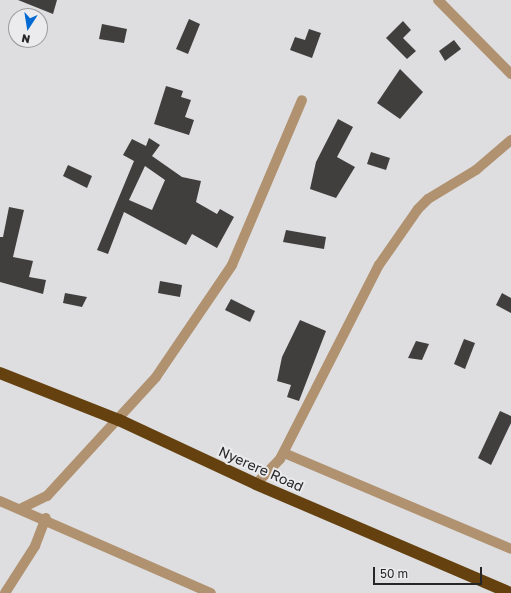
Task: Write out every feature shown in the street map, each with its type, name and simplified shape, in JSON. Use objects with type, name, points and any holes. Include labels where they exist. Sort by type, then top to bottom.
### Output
[{"type":"highway","name":"Nyerere Road","points":[[0,372],[119,420],[256,484],[510,593]]},
{"type":"street","points":[[438,0],[511,74]]},
{"type":"street","points":[[20,509],[47,496],[119,420],[156,377],[232,265],[302,100]]},
{"type":"street","points":[[256,484],[284,453],[379,265],[418,209],[428,199],[476,170],[511,140]]},
{"type":"street","points":[[284,453],[511,549]]},
{"type":"street","points":[[0,501],[46,518],[211,593]]},
{"type":"street","points":[[5,593],[35,546],[46,518]]},
{"type":"building","points":[[18,0],[57,0],[53,14],[48,12],[48,8],[38,8]]},
{"type":"building","points":[[189,19],[200,24],[188,54],[176,49]]},
{"type":"building","points":[[403,21],[411,30],[403,38],[416,51],[407,59],[386,38]]},
{"type":"building","points":[[102,24],[127,29],[124,43],[99,39]]},
{"type":"building","points":[[309,29],[321,33],[312,58],[290,50],[295,37],[305,40]]},
{"type":"building","points":[[454,40],[461,49],[445,61],[439,51]]},
{"type":"building","points":[[400,69],[423,92],[400,119],[377,103]]},
{"type":"building","points":[[166,86],[183,91],[181,97],[191,100],[185,117],[194,120],[189,135],[154,124]]},
{"type":"building","points":[[338,119],[353,127],[337,157],[355,167],[336,198],[310,189],[316,162]]},
{"type":"building","points":[[149,138],[160,145],[152,156],[182,177],[201,181],[196,202],[217,214],[220,209],[234,217],[217,248],[192,234],[186,245],[124,212],[108,254],[97,250],[134,161],[123,155],[132,139],[146,146]],"holes":[[[145,166],[165,180],[152,210],[129,200]]]},
{"type":"building","points":[[371,152],[390,158],[386,170],[367,164]]},
{"type":"building","points":[[68,165],[92,176],[87,188],[63,176]]},
{"type":"building","points":[[9,207],[24,210],[13,257],[33,261],[29,277],[46,280],[43,294],[0,282],[0,237],[3,237]]},
{"type":"building","points":[[286,230],[326,237],[324,249],[283,242]]},
{"type":"building","points":[[160,281],[182,285],[180,297],[158,293]]},
{"type":"building","points":[[65,293],[87,297],[82,307],[63,303]]},
{"type":"building","points":[[502,293],[511,298],[511,313],[496,305]]},
{"type":"building","points":[[231,299],[255,311],[250,322],[225,310]]},
{"type":"building","points":[[300,320],[326,331],[299,401],[287,397],[291,385],[277,381],[282,357]]},
{"type":"building","points":[[464,339],[475,343],[465,369],[454,364]]},
{"type":"building","points":[[416,341],[429,344],[422,360],[408,358]]},
{"type":"building","points":[[500,411],[511,416],[511,423],[491,465],[478,458]]}]
